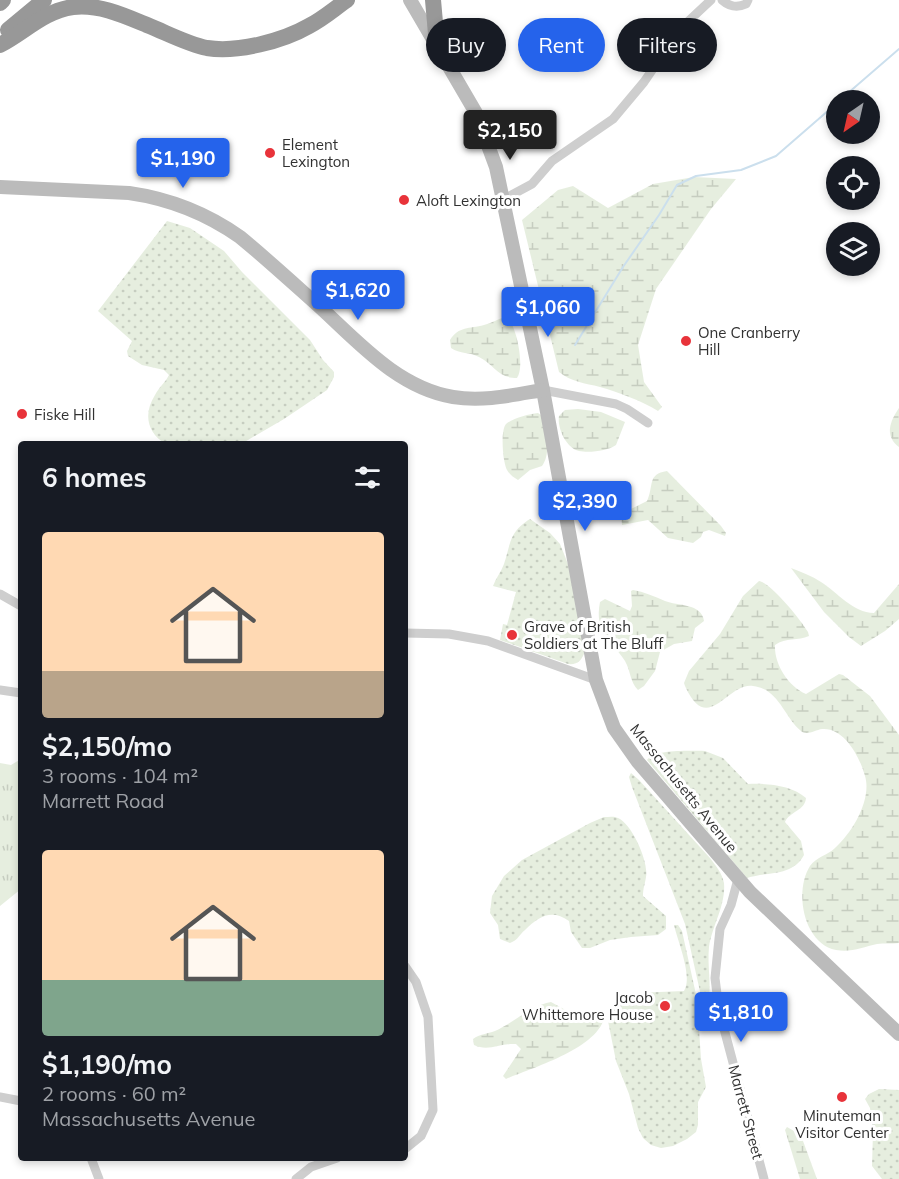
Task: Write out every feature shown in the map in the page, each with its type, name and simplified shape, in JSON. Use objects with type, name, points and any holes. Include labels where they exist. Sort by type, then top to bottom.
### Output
[{"type":"highway","points":[[0,36],[44,0]]},
{"type":"highway","points":[[0,45],[54,12],[82,6],[112,11],[198,46],[214,49],[237,48],[300,31],[317,22],[347,0]]},
{"type":"highway","points":[[434,0],[435,18]]},
{"type":"main road","name":"Massachusetts Avenue","points":[[410,0],[426,27]]},
{"type":"main road","name":"Massachusetts Avenue","points":[[452,72],[476,113],[491,152],[504,199],[543,390],[596,680],[614,728],[631,753],[750,892],[899,1034]]},
{"type":"main road","points":[[0,187],[129,193],[187,206],[240,237],[364,348],[394,373],[409,382],[438,394],[462,399],[492,398],[543,390]]},
{"type":"street","points":[[504,199],[532,184],[552,161],[613,119],[644,82],[680,29],[711,0]]},
{"type":"street","points":[[722,0],[727,5],[738,8],[746,4],[748,0]]},
{"type":"street","points":[[543,390],[616,404],[648,423]]},
{"type":"street","points":[[0,594],[18,604]]},
{"type":"street","points":[[408,633],[449,634],[488,641],[596,680]]},
{"type":"street","points":[[0,690],[18,693]]},
{"type":"street","name":"Marrett Street","points":[[738,879],[717,943],[716,994],[764,1179]]},
{"type":"street","points":[[731,905],[750,892]]},
{"type":"street","points":[[408,970],[416,982],[428,1017],[433,1110],[421,1136],[408,1147]]},
{"type":"street","points":[[0,1097],[18,1100]]},
{"type":"street","points":[[92,1161],[99,1179]]},
{"type":"street","points":[[296,1179],[311,1167],[328,1161]]},
{"type":"green space","points":[[694,177],[736,179],[711,209],[656,289],[638,345],[644,382],[662,407],[658,411],[622,394],[568,378],[559,372],[522,220],[558,190],[573,186],[608,208],[653,184]]},
{"type":"green space","points":[[167,221],[190,228],[224,251],[310,340],[334,372],[334,377],[327,390],[246,441],[162,441],[151,429],[148,416],[151,402],[169,375],[164,370],[142,365],[128,356],[127,351],[132,341],[98,311]]},
{"type":"green space","points":[[507,317],[514,329],[519,347],[520,365],[517,378],[505,376],[476,355],[451,348],[450,340],[457,332]]},
{"type":"green space","points":[[899,408],[899,447],[891,438],[890,428]]},
{"type":"green space","points":[[565,410],[601,412],[625,422],[616,445],[588,452],[579,451],[570,446],[561,432],[559,416]]},
{"type":"green space","points":[[538,413],[542,416],[547,455],[542,466],[530,470],[518,480],[507,470],[503,454],[504,428],[513,420]]},
{"type":"green space","points":[[667,471],[721,526],[726,533],[725,536],[709,530],[703,532],[701,537],[693,543],[668,538],[648,520],[622,525],[621,514],[647,501],[656,475]]},
{"type":"green space","points":[[530,519],[550,533],[560,544],[572,574],[585,651],[581,659],[574,664],[568,664],[500,640],[503,624],[507,625],[516,592],[493,586],[504,564],[514,533]]},
{"type":"green space","points":[[791,568],[818,580],[852,606],[866,612],[874,613],[899,584],[899,619],[861,646],[824,612]]},
{"type":"green space","points":[[759,581],[778,595],[808,632],[809,636],[783,641],[775,645],[777,660],[783,674],[793,686],[806,694],[839,674],[843,675],[870,696],[899,735],[899,943],[836,950],[825,945],[816,937],[805,915],[802,902],[803,889],[805,876],[810,866],[842,841],[859,815],[866,795],[865,776],[850,745],[844,738],[830,730],[822,729],[808,733],[801,731],[775,698],[762,688],[744,687],[718,704],[702,707],[693,700],[685,686],[689,671],[720,634],[743,596]]},
{"type":"green space","points":[[631,591],[670,603],[694,608],[699,611],[704,621],[695,628],[692,641],[674,644],[660,652],[655,671],[644,686],[638,690],[633,684],[625,661],[605,635],[599,621],[600,602],[605,599],[630,611]]},
{"type":"green space","points":[[705,751],[723,758],[748,784],[786,788],[806,798],[803,806],[790,815],[785,822],[801,841],[804,855],[793,867],[747,878],[647,760],[651,756],[665,752]]},
{"type":"green space","points":[[18,761],[18,891],[0,906],[0,763],[11,765]]},
{"type":"green space","points":[[631,773],[710,858],[723,879],[723,899],[709,947],[708,1004],[703,1005],[685,924],[632,787],[629,777]]},
{"type":"green space","points":[[604,817],[618,818],[634,835],[645,862],[646,877],[643,896],[666,916],[666,929],[658,935],[610,940],[590,948],[582,948],[571,932],[569,921],[557,915],[551,915],[535,921],[513,942],[500,939],[498,925],[490,913],[492,896],[504,876],[522,860]]},
{"type":"green space","points":[[674,925],[678,925],[682,931],[697,999],[701,1059],[706,1087],[698,1102],[696,1132],[673,1146],[661,1148],[651,1145],[643,1138],[638,1128],[629,1094],[616,1061],[608,1021],[612,1006],[622,997],[635,993],[684,991],[686,968]]},
{"type":"green space","points":[[551,1002],[569,1012],[600,1010],[605,1013],[601,1025],[593,1036],[580,1046],[549,1062],[506,1079],[503,1076],[521,1049],[516,1044],[479,1047],[474,1045],[473,1039],[495,1031],[536,1007]]},
{"type":"green space","points":[[879,1089],[899,1090],[899,1179],[882,1179],[872,1166],[873,1132],[870,1108],[865,1099]]},
{"type":"green space","points":[[787,1127],[803,1141],[817,1179],[800,1179],[785,1130]]},
{"type":"waterway","points":[[852,90],[899,49]]},
{"type":"waterway","points":[[575,345],[677,185],[696,176],[741,170],[776,156],[826,113]]},
{"type":"place","name":"Element Lexington","points":[[270,153]]},
{"type":"place","name":"Aloft Lexington","points":[[404,200]]},
{"type":"place","name":"One Cranberry Hill","points":[[686,341]]},
{"type":"place","name":"Fiske Hill","points":[[22,414]]},
{"type":"place","name":"Grave of British Soldiers at The Bluff","points":[[512,635]]},
{"type":"place","name":"Jacob Whittemore House","points":[[665,1006]]},
{"type":"place","name":"Minuteman Visitor Center","points":[[842,1097]]}]
